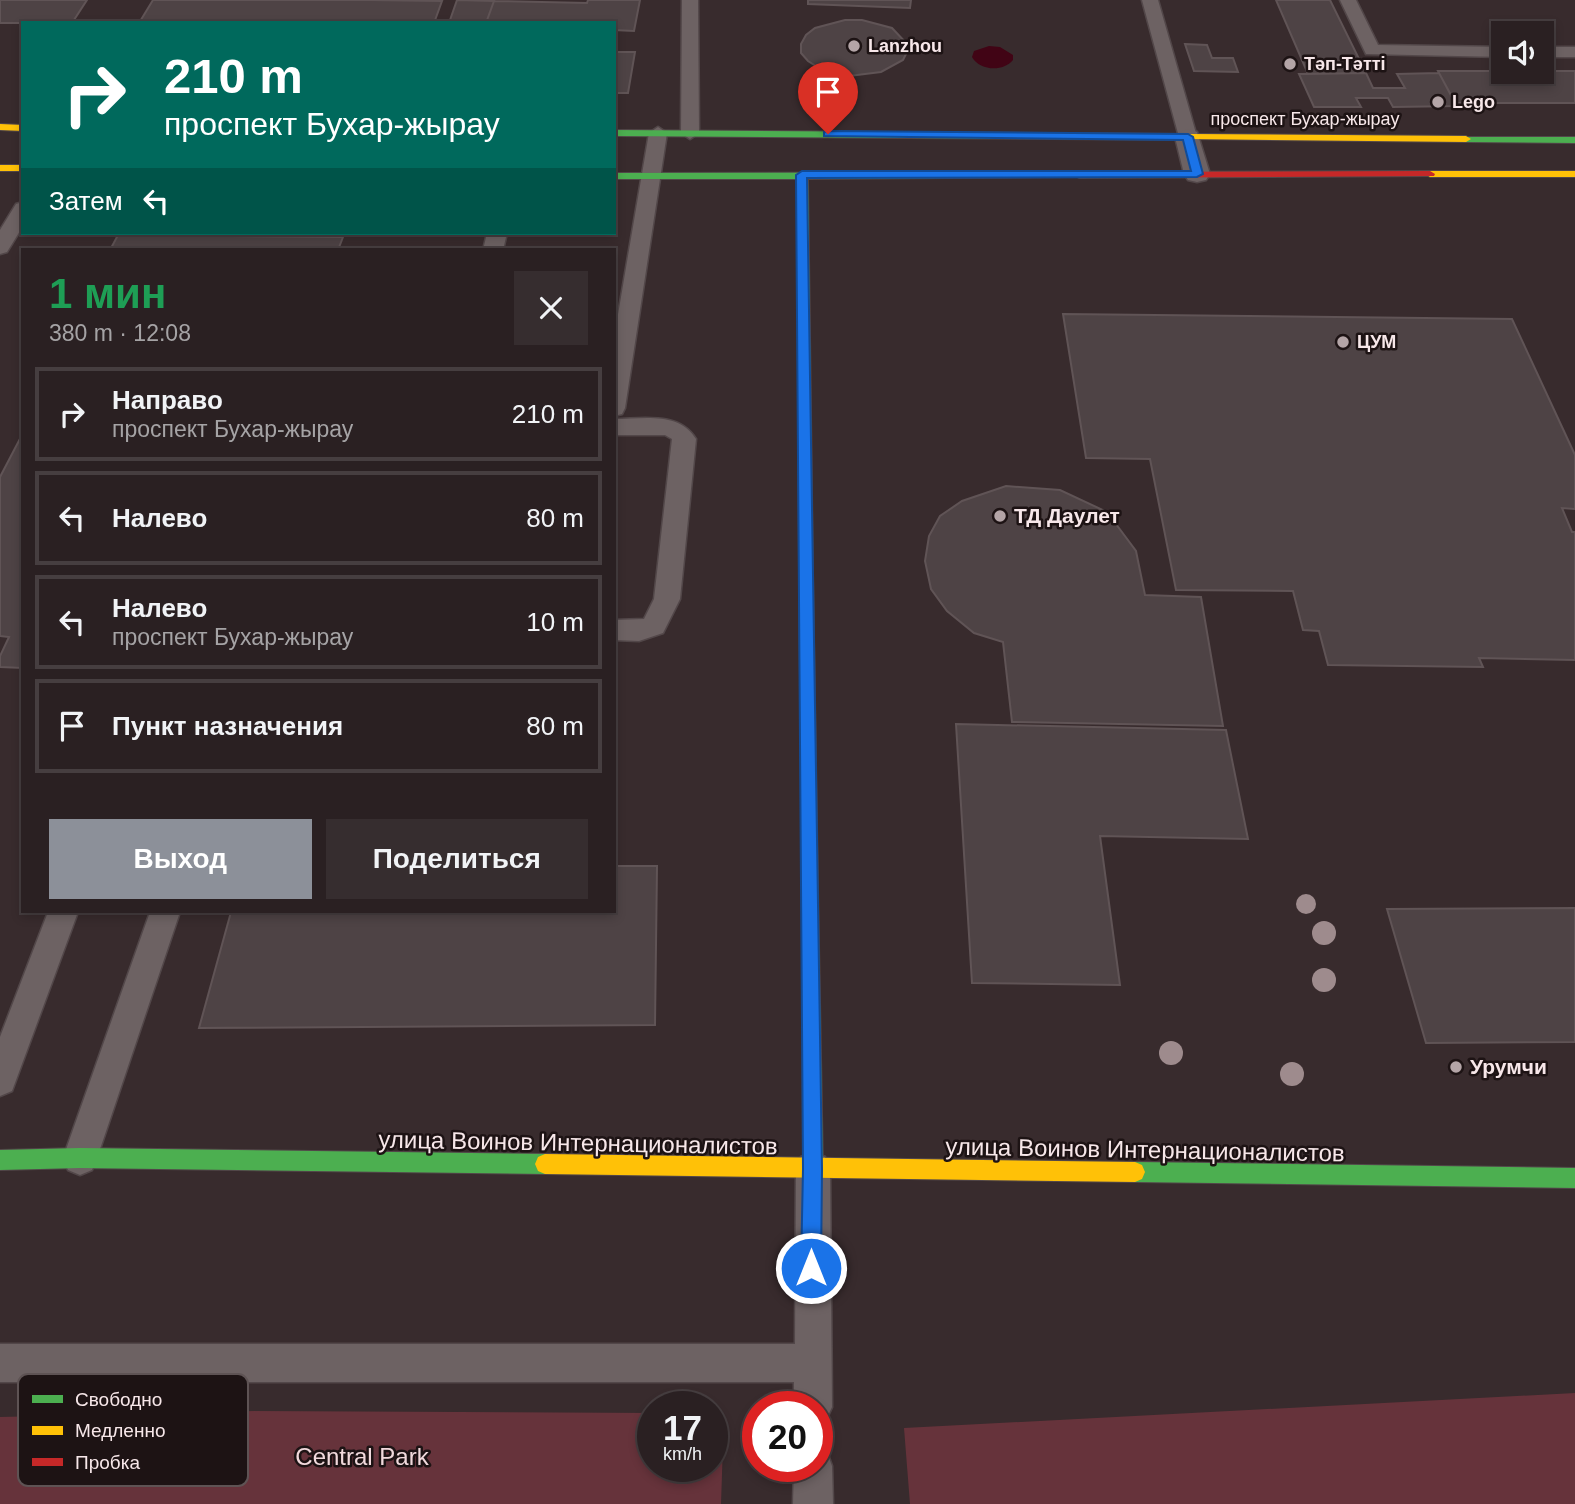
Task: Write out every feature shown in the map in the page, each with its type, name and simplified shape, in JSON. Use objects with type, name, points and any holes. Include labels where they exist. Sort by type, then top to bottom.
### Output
[{"type":"main road","points":[[0,127],[21,128]]},
{"type":"main road","name":"проспект Бухар-жырау","points":[[616,133],[1575,140]]},
{"type":"main road","points":[[0,168],[21,168]]},
{"type":"main road","points":[[616,176],[1575,174]]},
{"type":"main road","points":[[802,175],[813,1169]]},
{"type":"main road","name":"улица Воинов Интернационалистов","points":[[0,1160],[80,1157],[1575,1178]]},
{"type":"street","points":[[1188,137],[1197,174]]},
{"type":"lane","points":[[690,0],[690,133]]},
{"type":"lane","points":[[1150,0],[1188,137]]},
{"type":"lane","points":[[1348,0],[1372,50],[1491,52]]},
{"type":"lane","points":[[1554,52],[1575,52]]},
{"type":"lane","points":[[616,395],[658,133]]},
{"type":"lane","points":[[0,248],[21,211]]},
{"type":"lane","points":[[616,427],[667,427],[680,432],[684,439],[667,599],[654,626],[639,631],[616,630]]},
{"type":"lane","points":[[0,1080],[64,913]]},
{"type":"lane","points":[[80,1157],[165,913]]},
{"type":"lane","points":[[813,1169],[813,1391]]},
{"type":"lane","points":[[0,1363],[813,1363]]},
{"type":"lane","points":[[813,1482],[813,1504]]},
{"type":"green space","points":[[1575,1393],[1575,1504],[910,1504],[904,1428]]},
{"type":"green space","name":"Central Park","points":[[248,1411],[254,1411],[637,1413],[637,1482],[722,1482],[721,1504],[0,1504],[0,1417],[18,1417],[18,1486],[248,1486]]},
{"type":"shaded area","points":[[989,46],[1000,47],[1013,55],[1013,60],[998,68],[980,65],[972,57],[974,51]]},
{"type":"building","points":[[0,0],[87,0],[73,21],[0,23]]},
{"type":"building","points":[[153,0],[442,1],[435,21],[140,21]]},
{"type":"building","points":[[457,0],[494,1],[487,21],[450,21]]},
{"type":"building","points":[[588,0],[640,0],[634,31],[616,30],[616,21],[487,21],[494,1],[587,3]]},
{"type":"building","points":[[808,0],[911,0],[910,8],[808,4]]},
{"type":"building","points":[[1276,0],[1330,0],[1366,73],[1308,74]]},
{"type":"building","points":[[845,20],[862,20],[892,28],[907,44],[903,60],[881,72],[849,76],[819,68],[808,61],[801,53],[801,44],[806,35],[815,28]]},
{"type":"building","points":[[1185,44],[1207,45],[1212,58],[1233,58],[1238,72],[1194,71]]},
{"type":"building","points":[[616,52],[635,52],[628,93],[616,93]]},
{"type":"building","points":[[1438,71],[1491,71],[1491,84],[1554,84],[1554,71],[1575,71],[1575,103],[1455,103]]},
{"type":"building","points":[[1366,73],[1373,88],[1405,88],[1397,74],[1439,73],[1457,106],[1393,107],[1388,98],[1356,98],[1361,107],[1314,107],[1299,74]]},
{"type":"building","points":[[118,235],[343,237],[339,248],[111,248]]},
{"type":"building","points":[[1063,314],[1512,319],[1575,455],[1575,509],[1562,508],[1572,532],[1575,532],[1575,660],[1479,658],[1483,667],[1328,665],[1319,631],[1303,630],[1293,591],[1176,590],[1150,459],[1086,458]]},
{"type":"building","points":[[21,437],[21,668],[0,667],[0,656],[9,637],[0,636],[0,477]]},
{"type":"building","points":[[1006,486],[1060,490],[1107,512],[1136,551],[1145,595],[1201,597],[1223,726],[1012,722],[1003,642],[974,633],[947,611],[931,589],[925,561],[929,536],[940,516],[962,501]]},
{"type":"building","points":[[956,724],[1226,730],[1248,839],[1100,836],[1120,985],[972,983]]},
{"type":"building","points":[[616,866],[657,866],[655,1025],[199,1028],[231,913],[616,913]]},
{"type":"building","points":[[1575,908],[1575,1042],[1426,1043],[1387,909]]},
{"type":"traffic: fast","points":[[616,133],[1191,137]]},
{"type":"traffic: fast","points":[[1466,139],[1575,140]]},
{"type":"traffic: fast","points":[[802,175],[806,572]]},
{"type":"traffic: fast","points":[[616,176],[1079,175]]},
{"type":"traffic: fast","points":[[810,889],[813,1169]]},
{"type":"traffic: fast","points":[[0,1160],[80,1158],[545,1164]]},
{"type":"traffic: fast","points":[[1135,1172],[1575,1178]]},
{"type":"traffic: slow","points":[[0,127],[21,128]]},
{"type":"traffic: slow","points":[[1191,137],[1466,139]]},
{"type":"traffic: slow","points":[[0,168],[21,168]]},
{"type":"traffic: slow","points":[[1430,174],[1575,174]]},
{"type":"traffic: slow","points":[[545,1164],[1135,1172]]},
{"type":"traffic: jam","points":[[1079,175],[1430,174]]},
{"type":"traffic: jam","points":[[806,572],[810,889]]},
{"type":"place","name":"Lanzhou","points":[[854,46]]},
{"type":"place","name":"Тәп-Тәтті","points":[[1290,64]]},
{"type":"place","name":"Lego","points":[[1438,102]]},
{"type":"place","name":"ЦУМ","points":[[1343,342]]},
{"type":"place","name":"ТД Даулет","points":[[1000,516]]},
{"type":"place","name":"Урумчи","points":[[1456,1067]]},
{"type":"route","points":[[811,1268],[813,1169],[802,175],[1197,174],[1188,137],[828,134]]}]
